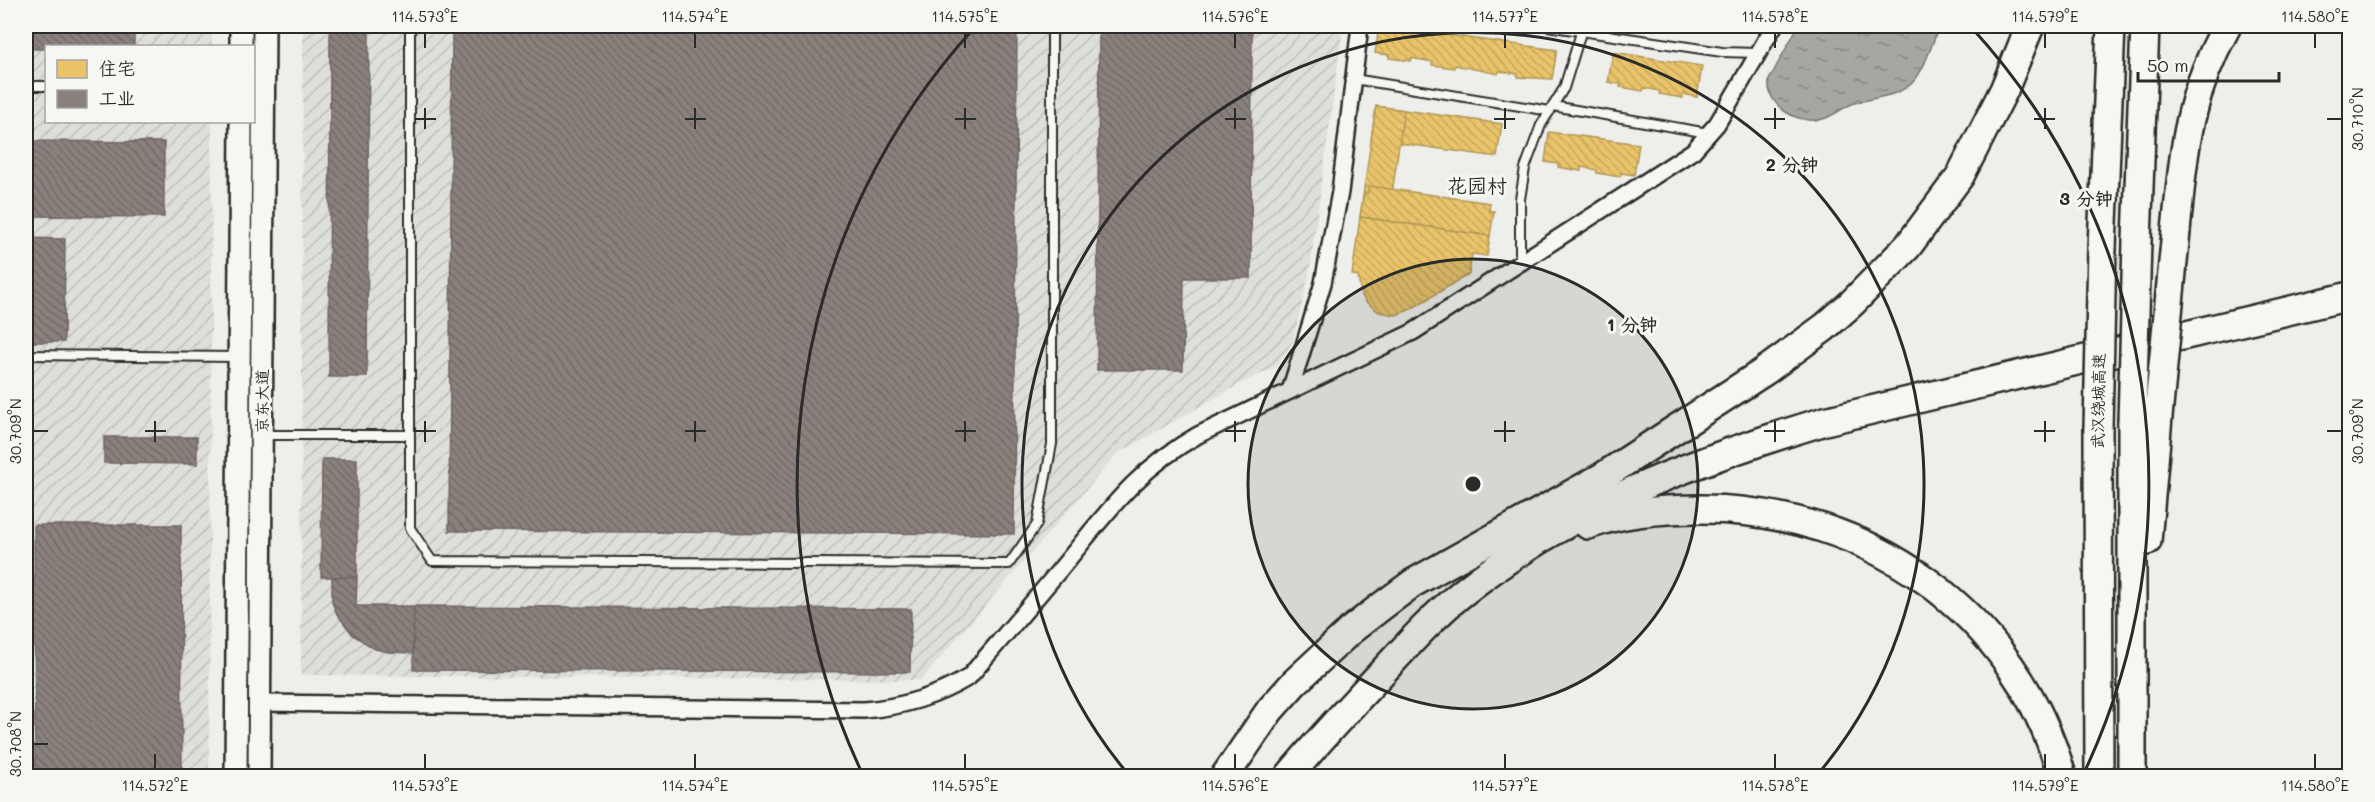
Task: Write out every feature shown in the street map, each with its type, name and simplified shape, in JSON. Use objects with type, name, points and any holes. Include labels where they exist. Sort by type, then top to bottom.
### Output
[{"type":"highway","points":[[1225,777],[1270,710],[1322,655],[1351,630],[1413,583],[1602,477],[1796,350],[1825,327],[1878,278],[1928,220],[1960,176],[2004,90],[2030,26]]},
{"type":"highway","name":"武汉绕城高速","points":[[2099,777],[2097,428],[2111,26]]},
{"type":"highway","name":"武汉绕城高速","points":[[2132,777],[2132,422],[2145,26]]},
{"type":"highway","points":[[2132,712],[2185,141],[2190,116],[2206,68],[2227,26]]},
{"type":"highway","points":[[1602,477],[1645,464],[1756,423],[1820,404],[2349,277]]},
{"type":"highway","points":[[1289,777],[1314,746],[1432,620],[1492,571],[1522,550],[1574,520],[1651,481],[1762,441],[1888,405],[2349,296]]},
{"type":"highway","points":[[1522,550],[1601,520],[1660,510],[1719,509],[1775,515],[1852,537],[1896,559],[1921,576],[1967,614],[1987,636],[2011,668],[2037,713],[2062,777]]},
{"type":"main road","points":[[241,26],[241,45]]},
{"type":"main road","name":"京东大道","points":[[259,777],[264,26]]},
{"type":"main road","name":"京东大道","points":[[236,777],[241,123]]},
{"type":"street","points":[[1290,392],[1323,283],[1340,192],[1360,26]]},
{"type":"street","points":[[260,703],[864,710],[884,709],[922,700],[969,677],[1124,492],[1154,463],[1198,435],[1413,332],[1682,159],[1710,133],[1774,26]]},
{"type":"lane","points":[[410,26],[410,528],[432,561],[1009,564],[1037,524],[1052,444],[1052,26]]},
{"type":"lane","points":[[1547,26],[1582,28],[1722,52],[1758,52]]},
{"type":"lane","points":[[1520,264],[1522,182],[1541,125],[1564,87],[1582,28]]},
{"type":"lane","points":[[1354,79],[1710,133]]},
{"type":"lane","points":[[26,86],[45,86]]},
{"type":"lane","points":[[26,355],[239,357]]},
{"type":"lane","points":[[261,435],[410,435]]},
{"type":"shaded area","points":[[26,26],[212,26],[212,45],[45,45],[45,123],[212,123],[209,776],[26,776]]},
{"type":"shaded area","points":[[303,26],[1343,26],[1309,275],[1292,343],[1276,367],[1241,383],[1117,454],[921,680],[301,675]]},
{"type":"water","points":[[1798,26],[1939,26],[1920,72],[1906,88],[1899,92],[1852,104],[1827,118],[1814,120],[1795,117],[1786,112],[1773,99],[1770,90],[1769,80]]},
{"type":"building: 住宅","points":[[1379,26],[1557,50],[1552,79],[1518,77],[1518,74],[1499,71],[1498,74],[1455,65],[1454,68],[1432,65],[1433,62],[1411,58],[1411,61],[1389,58],[1389,55],[1375,53]]},
{"type":"building: 住宅","points":[[1613,52],[1702,66],[1697,97],[1683,94],[1683,98],[1659,94],[1660,91],[1644,88],[1643,91],[1620,87],[1621,84],[1608,82]]},
{"type":"building: 住宅","points":[[1376,106],[1502,124],[1497,157],[1371,139]]},
{"type":"building: 住宅","points":[[1376,106],[1404,110],[1388,222],[1360,217]]},
{"type":"building: 住宅","points":[[1549,132],[1639,144],[1634,175],[1621,173],[1620,177],[1597,173],[1597,170],[1581,167],[1581,171],[1558,167],[1558,164],[1545,162]]},
{"type":"building: 住宅","points":[[1369,186],[1490,203],[1489,211],[1494,211],[1490,236],[1360,217],[1364,193],[1368,193]]},
{"type":"building: 住宅","points":[[1360,217],[1490,236],[1487,256],[1472,254],[1469,274],[1411,309],[1396,315],[1379,312],[1366,302],[1361,294],[1358,276],[1352,275]]},
{"type":"building: 工业","points":[[26,26],[134,26],[134,45],[45,45],[45,49],[26,49]]},
{"type":"building: 工业","points":[[330,26],[369,26],[367,377],[329,377]]},
{"type":"building: 工业","points":[[452,26],[1017,27],[1014,534],[449,531]]},
{"type":"building: 工业","points":[[1099,26],[1252,26],[1251,278],[1184,278],[1183,370],[1097,370]]},
{"type":"building: 工业","points":[[26,141],[164,142],[164,217],[26,216]]},
{"type":"building: 工业","points":[[26,238],[65,239],[64,342],[26,342]]},
{"type":"building: 工业","points":[[104,437],[197,437],[197,464],[104,463]]},
{"type":"building: 工业","points":[[322,459],[357,459],[357,577],[321,577]]},
{"type":"building: 工业","points":[[34,525],[181,525],[182,776],[35,776]]},
{"type":"building: 工业","points":[[332,577],[357,577],[356,606],[414,606],[413,653],[375,649],[353,635],[337,614],[332,602]]},
{"type":"building: 工业","points":[[414,606],[911,609],[910,672],[413,670]]},
{"type":"district","name":"花园村","points":[[1477,186]]}]
